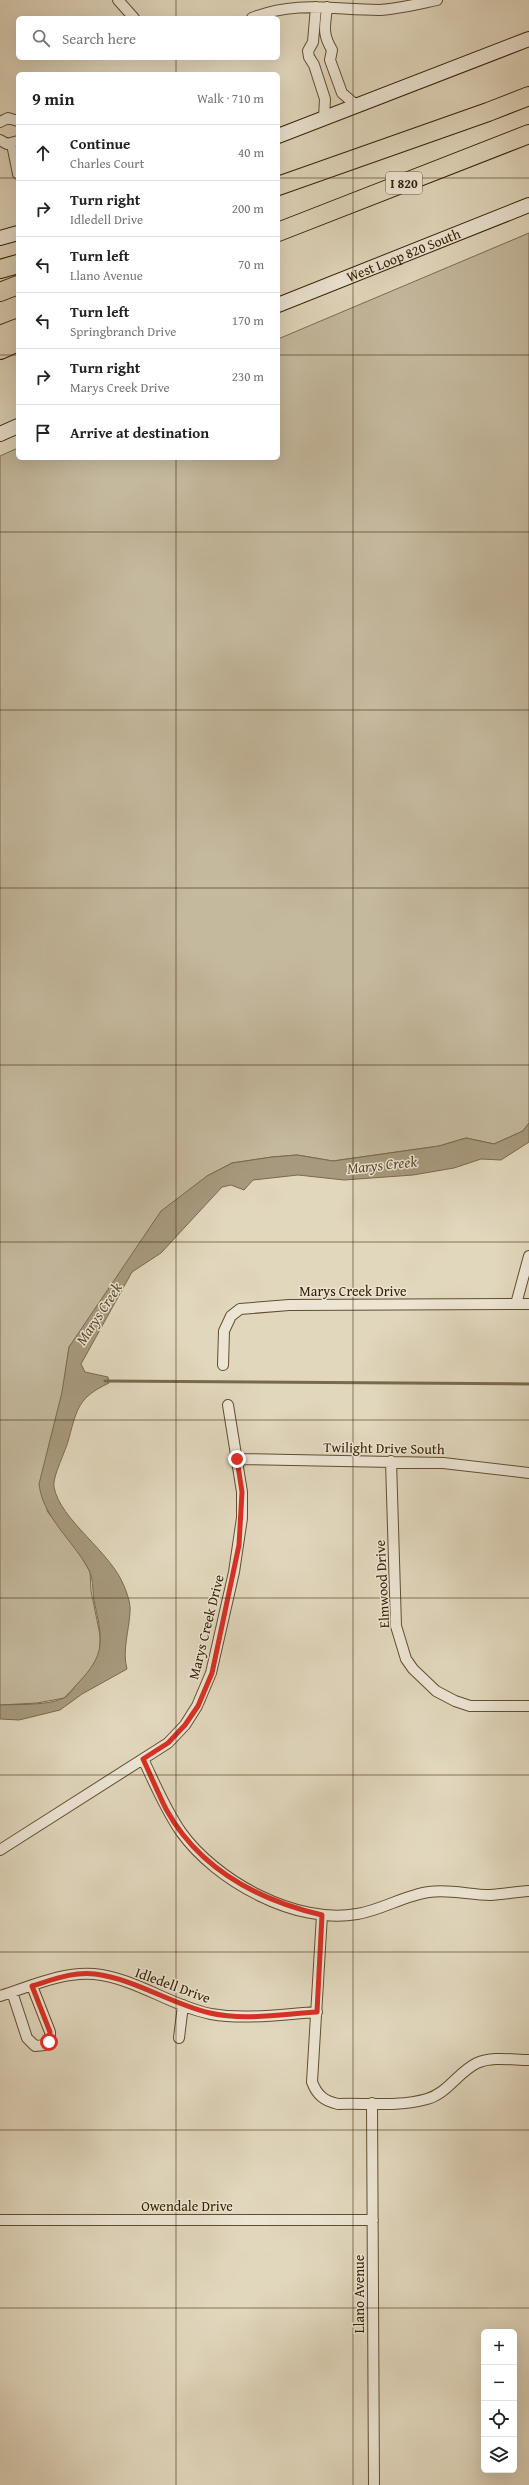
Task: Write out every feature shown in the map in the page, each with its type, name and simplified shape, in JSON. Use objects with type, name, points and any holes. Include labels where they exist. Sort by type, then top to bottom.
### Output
[{"type":"highway","points":[[280,185],[488,112],[529,96]]},
{"type":"highway","name":"I 820","points":[[280,231],[529,134]]},
{"type":"highway","points":[[0,269],[16,265]]},
{"type":"highway","points":[[0,292],[16,286]]},
{"type":"highway","points":[[0,336],[16,329]]},
{"type":"highway","points":[[0,350],[16,343]]},
{"type":"main road","points":[[280,135],[529,39]]},
{"type":"main road","name":"West Loop 820 South","points":[[280,304],[529,205]]},
{"type":"main road","points":[[0,238],[16,234]]},
{"type":"main road","points":[[0,434],[16,427]]},
{"type":"street","points":[[118,0],[132,16]]},
{"type":"street","points":[[257,16],[276,9],[292,6],[382,10],[437,0]]},
{"type":"street","points":[[316,7],[313,42],[308,51],[325,99],[324,118]]},
{"type":"street","points":[[327,7],[326,42],[332,50],[330,60],[342,93],[357,106]]},
{"type":"street","points":[[313,42],[326,42]]},
{"type":"street","points":[[314,65],[324,64],[330,60]]},
{"type":"street","points":[[0,122],[8,118],[16,120]]},
{"type":"street","points":[[0,140],[15,142],[16,153]]},
{"type":"street","points":[[516,1304],[529,1256]]},
{"type":"street","name":"Marys Creek Drive","points":[[223,1365],[224,1331],[231,1316],[240,1309],[288,1305],[529,1304]]},
{"type":"street","name":"Marys Creek Drive","points":[[0,1850],[168,1743],[185,1725],[198,1706],[212,1673],[239,1545],[242,1492],[228,1405]]},
{"type":"street","name":"Twilight Drive South","points":[[237,1459],[443,1463],[529,1473]]},
{"type":"street","name":"Elmwood Drive","points":[[391,1461],[396,1626],[406,1659],[413,1669],[436,1691],[455,1701],[470,1706],[529,1706]]},
{"type":"street","points":[[143,1759],[166,1809],[182,1833],[203,1857],[227,1876],[266,1898],[322,1915],[358,1914],[433,1891],[490,1894],[529,1891]]},
{"type":"street","points":[[322,1915],[312,2082],[320,2096],[327,2102],[338,2104],[410,2103],[429,2098],[450,2086],[477,2063],[491,2060],[529,2060]]},
{"type":"street","name":"Idledell Drive","points":[[0,1996],[65,1976],[95,1974],[131,1984],[183,2005],[211,2014],[230,2016],[317,2012]]},
{"type":"street","points":[[12,1992],[27,2038],[35,2046],[45,2046],[50,2037],[50,2032],[32,1986]]},
{"type":"street","points":[[179,2038],[183,2005]]},
{"type":"street","name":"Llano Avenue","points":[[372,2103],[374,2485]]},
{"type":"street","name":"Owendale Drive","points":[[0,2220],[373,2220]]},
{"type":"shaded area","points":[[529,233],[529,1123],[523,1131],[494,1144],[466,1138],[439,1146],[333,1161],[297,1155],[272,1157],[232,1163],[207,1176],[69,1347],[47,1511],[76,1547],[90,1572],[91,1591],[100,1635],[100,1650],[95,1666],[64,1698],[37,1703],[0,1705],[0,456],[16,449],[16,460],[280,460],[280,338]]},
{"type":"water","name":"Marys Creek","points":[[529,1123],[529,1142],[501,1160],[481,1159],[454,1168],[413,1175],[344,1180],[298,1175],[253,1180],[244,1190],[231,1185],[222,1187],[161,1253],[132,1272],[81,1364],[85,1372],[108,1377],[109,1383],[91,1393],[77,1411],[54,1483],[58,1499],[66,1512],[118,1573],[125,1589],[130,1609],[125,1648],[127,1669],[82,1694],[60,1710],[19,1720],[0,1719],[0,1705],[41,1703],[57,1701],[66,1697],[87,1673],[97,1656],[100,1647],[100,1629],[94,1601],[91,1574],[46,1508],[39,1484],[62,1392],[69,1347],[161,1211],[207,1176],[232,1163],[297,1155],[333,1161],[439,1146],[466,1138],[494,1144],[523,1131]]},
{"type":"waterway","points":[[105,1381],[529,1384]]},
{"type":"route","points":[[49,2042],[50,2032],[32,1986],[65,1976],[79,1974],[95,1974],[131,1984],[183,2005],[211,2014],[256,2016],[317,2012],[322,1915],[300,1910],[273,1901],[254,1892],[227,1876],[203,1857],[182,1833],[166,1809],[143,1759],[168,1743],[185,1725],[198,1706],[212,1673],[239,1545],[242,1518],[242,1492],[237,1459]]}]
